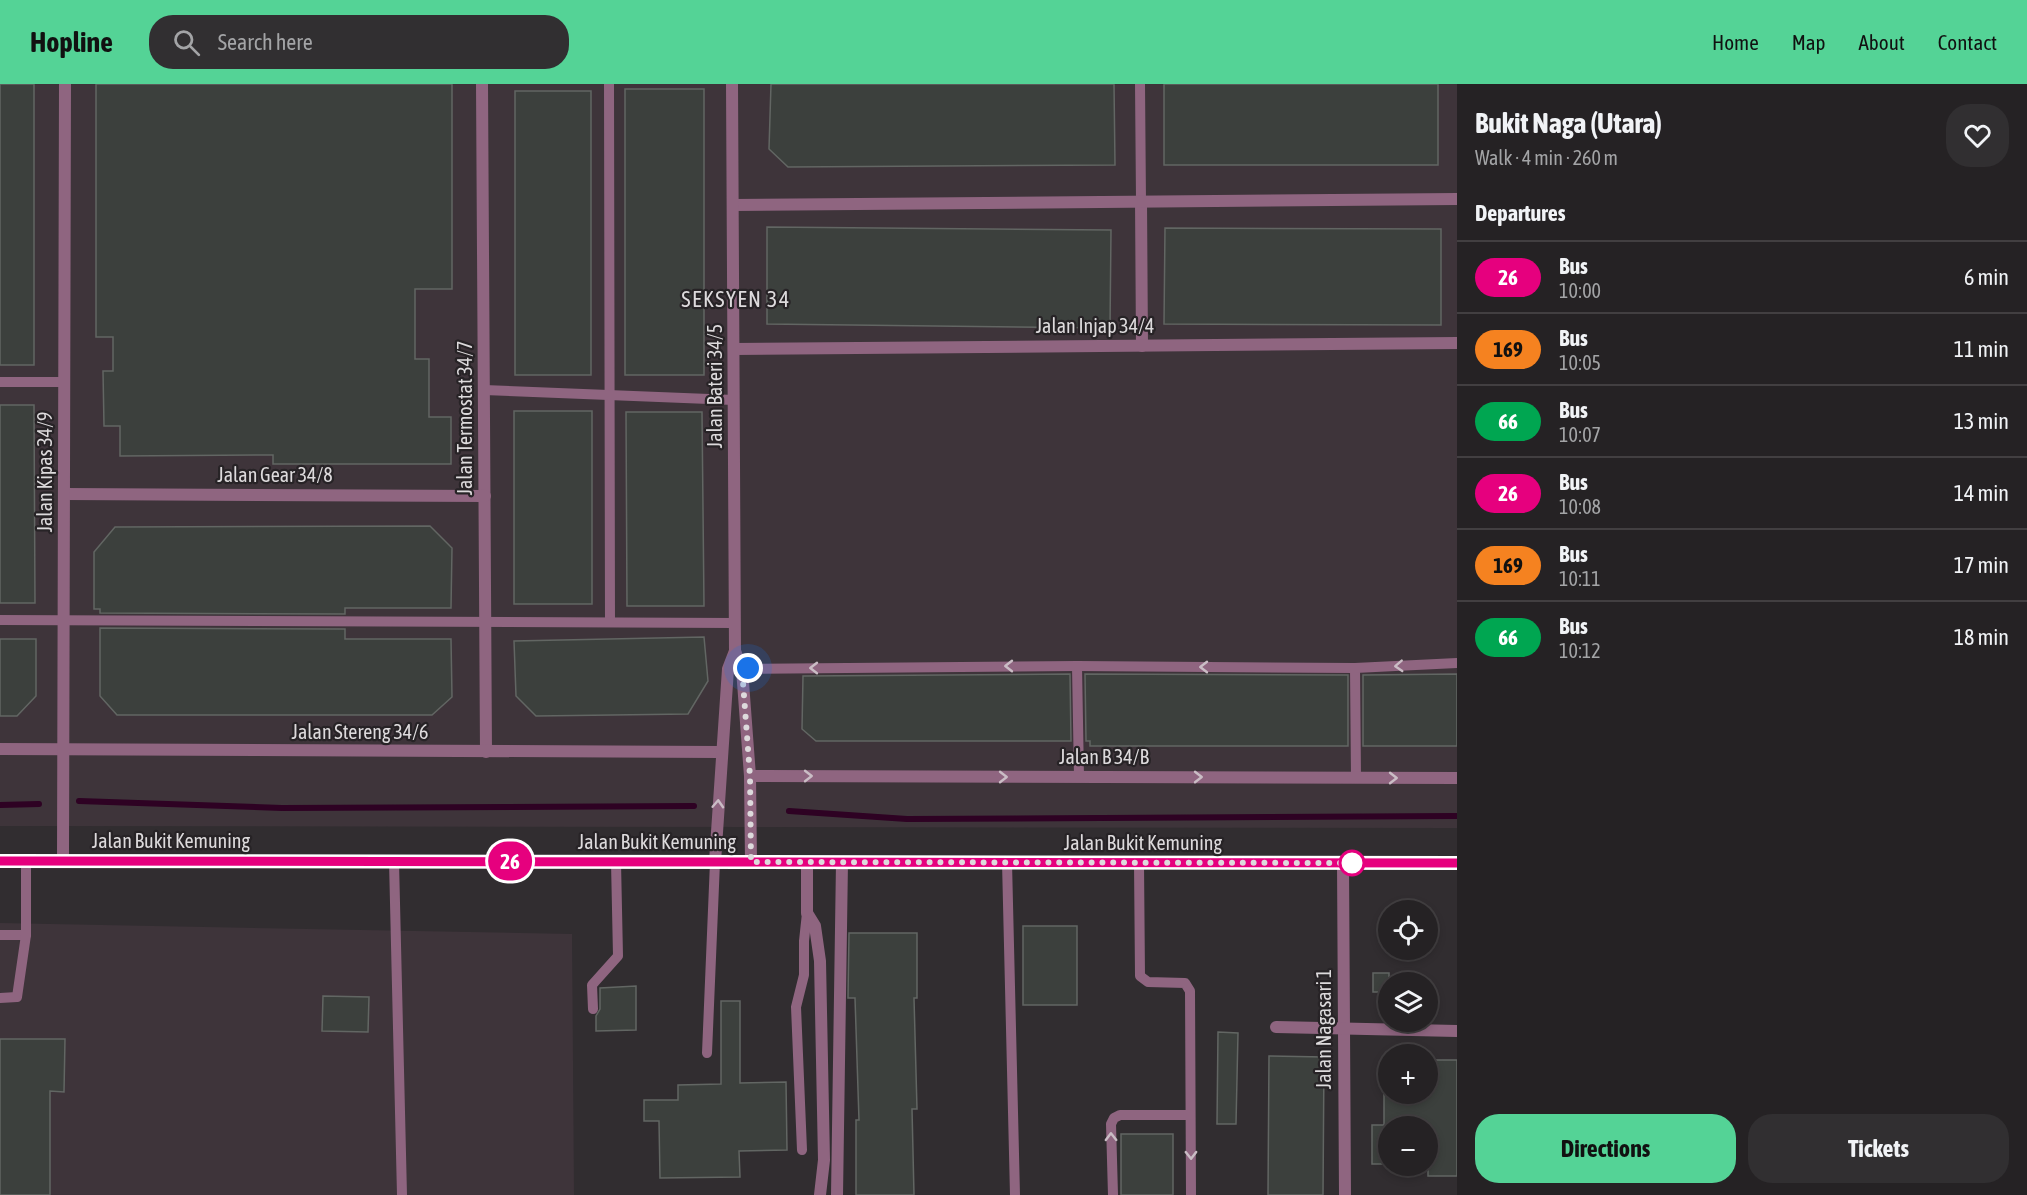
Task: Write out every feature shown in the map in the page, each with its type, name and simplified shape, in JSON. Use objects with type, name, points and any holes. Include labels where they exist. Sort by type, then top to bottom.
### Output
[{"type":"main road","name":"Jalan Bukit Kemuning","points":[[0,861],[1457,863]]},
{"type":"street","name":"Jalan Kipas 34/9","points":[[63,861],[65,84]]},
{"type":"street","name":"Jalan Termostat 34/7","points":[[482,84],[486,752]]},
{"type":"street","name":"Jalan Bateri 34/5","points":[[732,84],[735,651]]},
{"type":"street","points":[[733,205],[1457,199]]},
{"type":"street","points":[[1141,201],[1142,345]]},
{"type":"street","name":"Jalan Injap 34/4","points":[[734,349],[1457,343]]},
{"type":"street","name":"Jalan Gear 34/8","points":[[64,494],[485,496]]},
{"type":"street","points":[[735,651],[742,669],[750,776],[751,862]]},
{"type":"street","points":[[715,862],[720,752],[728,669],[735,651]]},
{"type":"street","name":"Jalan Stereng 34/6","points":[[0,749],[720,752]]},
{"type":"street","name":"Jalan B 34/B","points":[[750,776],[1457,778]]},
{"type":"street","points":[[807,862],[807,913],[815,926],[820,961],[824,1160],[820,1195]]},
{"type":"street","points":[[837,1195],[842,862]]},
{"type":"street","name":"Jalan Nagasari 1","points":[[1343,863],[1345,1195]]},
{"type":"street","points":[[1276,1027],[1457,1031]]},
{"type":"lane","points":[[609,84],[610,622]]},
{"type":"lane","points":[[1140,84],[1141,201]]},
{"type":"lane","points":[[0,382],[64,382]]},
{"type":"lane","points":[[484,390],[734,400]]},
{"type":"lane","points":[[0,620],[735,622]]},
{"type":"lane","points":[[728,669],[1077,666],[1355,668],[1457,663]]},
{"type":"lane","points":[[1077,666],[1079,777]]},
{"type":"lane","points":[[1355,668],[1356,778]]},
{"type":"lane","points":[[0,998],[17,998],[26,935],[26,861]]},
{"type":"lane","points":[[394,861],[402,1195]]},
{"type":"lane","points":[[593,1009],[592,985],[618,956],[615,862]]},
{"type":"lane","points":[[707,1053],[715,862]]},
{"type":"lane","points":[[1007,862],[1015,1195]]},
{"type":"lane","points":[[1139,863],[1140,976],[1148,982],[1185,983],[1190,991],[1191,1195]]},
{"type":"lane","points":[[802,1150],[796,1007],[804,975],[807,913]]},
{"type":"lane","points":[[0,935],[26,935]]},
{"type":"lane","points":[[1113,1195],[1111,1124],[1114,1118],[1120,1115],[1190,1115]]},
{"type":"shaded area","points":[[0,84],[1457,84],[1457,828],[0,826]]},
{"type":"shaded area","points":[[0,923],[572,934],[574,1195],[0,1195]]},
{"type":"building","points":[[0,84],[34,84],[34,365],[0,365]]},
{"type":"building","points":[[96,84],[452,84],[452,289],[415,289],[415,359],[429,359],[429,417],[451,417],[451,464],[273,464],[273,455],[120,456],[120,426],[104,426],[103,371],[113,371],[113,337],[96,337]]},
{"type":"building","points":[[771,84],[1114,84],[1115,165],[788,167],[769,149]]},
{"type":"building","points":[[1164,84],[1438,84],[1438,165],[1164,165]]},
{"type":"building","points":[[625,89],[704,89],[704,375],[625,375]]},
{"type":"building","points":[[515,91],[591,91],[591,375],[515,375]]},
{"type":"building","points":[[767,227],[1111,230],[1110,328],[767,324]]},
{"type":"building","points":[[1165,228],[1441,229],[1441,325],[1164,324]]},
{"type":"building","points":[[0,405],[34,405],[35,603],[0,603]]},
{"type":"building","points":[[514,411],[592,411],[592,604],[514,604]]},
{"type":"building","points":[[626,412],[702,412],[704,606],[627,606]]},
{"type":"building","points":[[430,526],[452,548],[451,608],[345,608],[345,614],[100,613],[100,609],[94,609],[94,552],[115,527]]},
{"type":"building","points":[[100,628],[345,629],[345,639],[451,639],[452,697],[432,715],[117,715],[100,696]]},
{"type":"building","points":[[704,637],[708,681],[688,714],[536,716],[516,696],[514,641]]},
{"type":"building","points":[[0,639],[36,639],[36,696],[17,716],[0,716]]},
{"type":"building","points":[[1070,674],[1071,741],[816,741],[802,729],[803,676]]},
{"type":"building","points":[[1085,674],[1348,675],[1348,746],[1090,746],[1090,741],[1086,741]]},
{"type":"building","points":[[1457,674],[1457,746],[1363,746],[1363,675]]},
{"type":"building","points":[[1023,926],[1077,926],[1077,1005],[1023,1005]]},
{"type":"building","points":[[849,933],[917,933],[917,998],[914,998],[917,1109],[912,1109],[914,1195],[856,1195],[856,1120],[859,1120],[855,998],[848,998]]},
{"type":"building","points":[[1373,973],[1378,973],[1378,992],[1373,992]]},
{"type":"building","points":[[636,986],[636,1030],[596,1031],[596,1016],[600,1009],[600,988]]},
{"type":"building","points":[[323,996],[369,997],[368,1032],[322,1031]]},
{"type":"building","points":[[721,1001],[740,1001],[740,1083],[786,1082],[787,1150],[739,1151],[740,1177],[660,1178],[659,1121],[644,1121],[644,1100],[678,1100],[678,1085],[721,1084]]},
{"type":"building","points":[[1218,1032],[1238,1033],[1236,1124],[1217,1124]]},
{"type":"building","points":[[0,1039],[65,1039],[64,1092],[50,1091],[50,1195],[0,1195]]},
{"type":"building","points":[[1269,1056],[1324,1057],[1323,1195],[1268,1195]]},
{"type":"building","points":[[1438,1060],[1457,1060],[1457,1176],[1438,1176],[1438,1116],[1384,1116],[1384,1104],[1438,1104]]},
{"type":"building","points":[[1372,1125],[1378,1125],[1378,1164],[1372,1164]]},
{"type":"building","points":[[1121,1134],[1173,1134],[1173,1195],[1121,1195]]},
{"type":"waterway","points":[[79,801],[282,808],[694,806]]},
{"type":"waterway","points":[[0,805],[39,804]]},
{"type":"waterway","points":[[789,811],[907,819],[1457,816]]},
{"type":"bus line","name":"26","points":[[0,861],[1457,863]]},
{"type":"district","name":"SEKSYEN 34","points":[[736,299]]},
{"type":"route","points":[[748,668],[742,669],[750,776],[751,862],[1352,863]]}]
